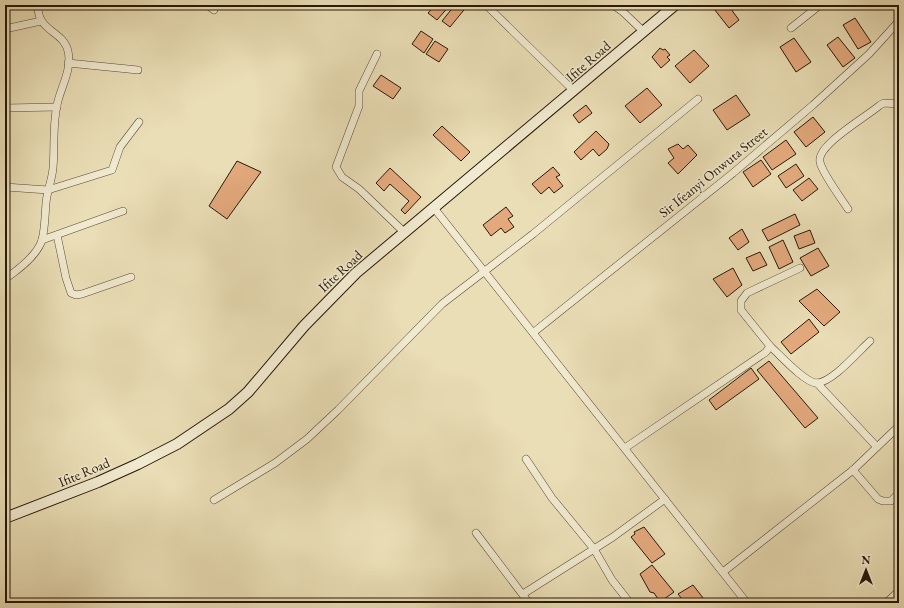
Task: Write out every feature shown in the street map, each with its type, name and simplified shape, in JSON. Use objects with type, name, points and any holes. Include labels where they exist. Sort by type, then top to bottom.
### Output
[{"type":"street","points":[[5,279],[18,270],[31,257],[42,240],[48,190],[53,169],[55,117],[68,76],[68,51],[64,42],[41,21],[38,14],[38,5]]},
{"type":"street","points":[[207,5],[214,10]]},
{"type":"street","points":[[486,5],[574,91]]},
{"type":"street","points":[[612,5],[623,12],[643,32]]},
{"type":"street","name":"Ifite Road","points":[[5,518],[98,482],[170,447],[204,427],[229,409],[248,392],[304,326],[356,274],[675,5]]},
{"type":"street","points":[[791,28],[820,5]]},
{"type":"street","points":[[5,29],[41,21]]},
{"type":"street","name":"Sir Ifeanyi Onwuta Street","points":[[534,332],[733,173],[813,105],[863,59],[899,21]]},
{"type":"street","points":[[377,54],[358,91],[358,106],[336,167],[342,177],[359,189],[405,233]]},
{"type":"street","points":[[68,63],[138,70]]},
{"type":"street","points":[[214,500],[275,463],[307,439],[338,410],[442,304],[533,234],[698,99]]},
{"type":"street","points":[[848,210],[820,164],[820,154],[827,145],[880,105],[884,103],[899,104]]},
{"type":"street","points":[[5,108],[57,107]]},
{"type":"street","points":[[5,187],[48,190],[112,170],[120,147],[139,122]]},
{"type":"street","points":[[434,208],[534,332],[747,603]]},
{"type":"street","points":[[42,240],[123,211]]},
{"type":"street","points":[[57,235],[66,278],[72,293],[76,295],[82,294],[131,277]]},
{"type":"street","points":[[800,268],[747,293],[741,301],[741,310],[770,346],[806,379],[817,383],[877,447]]},
{"type":"street","points":[[817,383],[830,379],[870,341]]},
{"type":"street","points":[[625,448],[766,352],[770,346]]},
{"type":"street","points":[[723,572],[853,470],[899,426]]},
{"type":"street","points":[[526,459],[552,498],[594,549],[612,580],[630,603]]},
{"type":"street","points":[[853,470],[878,499],[883,501],[891,501],[899,493]]},
{"type":"street","points":[[523,594],[594,549],[665,499]]},
{"type":"street","points":[[476,533],[529,603]]},
{"type":"street","points":[[886,603],[899,591]]},
{"type":"building","points":[[435,5],[450,5],[437,20],[428,13]]},
{"type":"building","points":[[455,5],[468,5],[450,27],[442,21]]},
{"type":"building","points":[[711,5],[728,5],[739,20],[729,28]]},
{"type":"building","points":[[855,18],[871,42],[858,49],[843,25]]},
{"type":"building","points":[[421,31],[433,39],[424,53],[412,44]]},
{"type":"building","points":[[838,37],[855,58],[843,67],[827,45]]},
{"type":"building","points":[[794,38],[811,62],[796,72],[780,47]]},
{"type":"building","points":[[435,41],[448,49],[439,62],[426,54]]},
{"type":"building","points":[[660,48],[663,50],[665,49],[670,55],[667,57],[670,60],[661,68],[652,57]]},
{"type":"building","points":[[694,50],[709,66],[690,83],[675,66]]},
{"type":"building","points":[[381,75],[401,88],[393,99],[373,86]]},
{"type":"building","points":[[647,88],[662,105],[640,123],[625,106]]},
{"type":"building","points":[[736,95],[750,115],[727,130],[713,110]]},
{"type":"building","points":[[586,105],[592,113],[579,123],[573,115]]},
{"type":"building","points":[[813,117],[825,132],[806,147],[794,132]]},
{"type":"building","points":[[442,126],[470,152],[461,161],[433,135]]},
{"type":"building","points":[[596,131],[609,144],[607,149],[599,156],[593,149],[581,160],[574,152]]},
{"type":"building","points":[[786,140],[796,154],[772,170],[763,157]]},
{"type":"building","points":[[678,144],[683,149],[688,145],[697,155],[678,174],[668,163],[674,158],[668,149]]},
{"type":"building","points":[[761,160],[771,174],[753,187],[743,172]]},
{"type":"building","points":[[237,161],[261,172],[227,219],[209,206]]},
{"type":"building","points":[[796,164],[804,176],[786,188],[778,176]]},
{"type":"building","points":[[553,167],[560,175],[556,177],[563,186],[554,193],[549,187],[541,194],[532,184]]},
{"type":"building","points":[[390,168],[421,197],[405,214],[401,210],[409,201],[390,184],[384,191],[376,183]]},
{"type":"building","points":[[809,178],[818,189],[802,201],[793,190]]},
{"type":"building","points":[[506,207],[513,216],[508,219],[514,227],[505,233],[501,228],[491,236],[483,225]]},
{"type":"building","points":[[795,214],[800,225],[768,241],[762,230]]},
{"type":"building","points":[[742,229],[749,242],[738,250],[729,238]]},
{"type":"building","points":[[810,230],[815,243],[799,249],[794,236]]},
{"type":"building","points":[[783,240],[793,262],[779,269],[769,247]]},
{"type":"building","points":[[818,248],[829,266],[811,276],[800,258]]},
{"type":"building","points":[[760,252],[767,265],[753,271],[746,258]]},
{"type":"building","points":[[733,268],[742,285],[727,297],[713,279]]},
{"type":"building","points":[[817,289],[840,312],[824,326],[799,301]]},
{"type":"building","points":[[809,319],[819,332],[791,354],[781,342]]},
{"type":"building","points":[[769,361],[818,418],[805,428],[757,370]]},
{"type":"building","points":[[751,368],[759,379],[716,410],[709,400]]},
{"type":"building","points":[[644,527],[665,554],[652,563],[631,537],[635,534],[634,532]]},
{"type":"building","points":[[652,565],[674,592],[660,602],[654,593],[650,592],[640,574]]},
{"type":"building","points":[[693,585],[707,603],[685,603],[678,594]]}]
